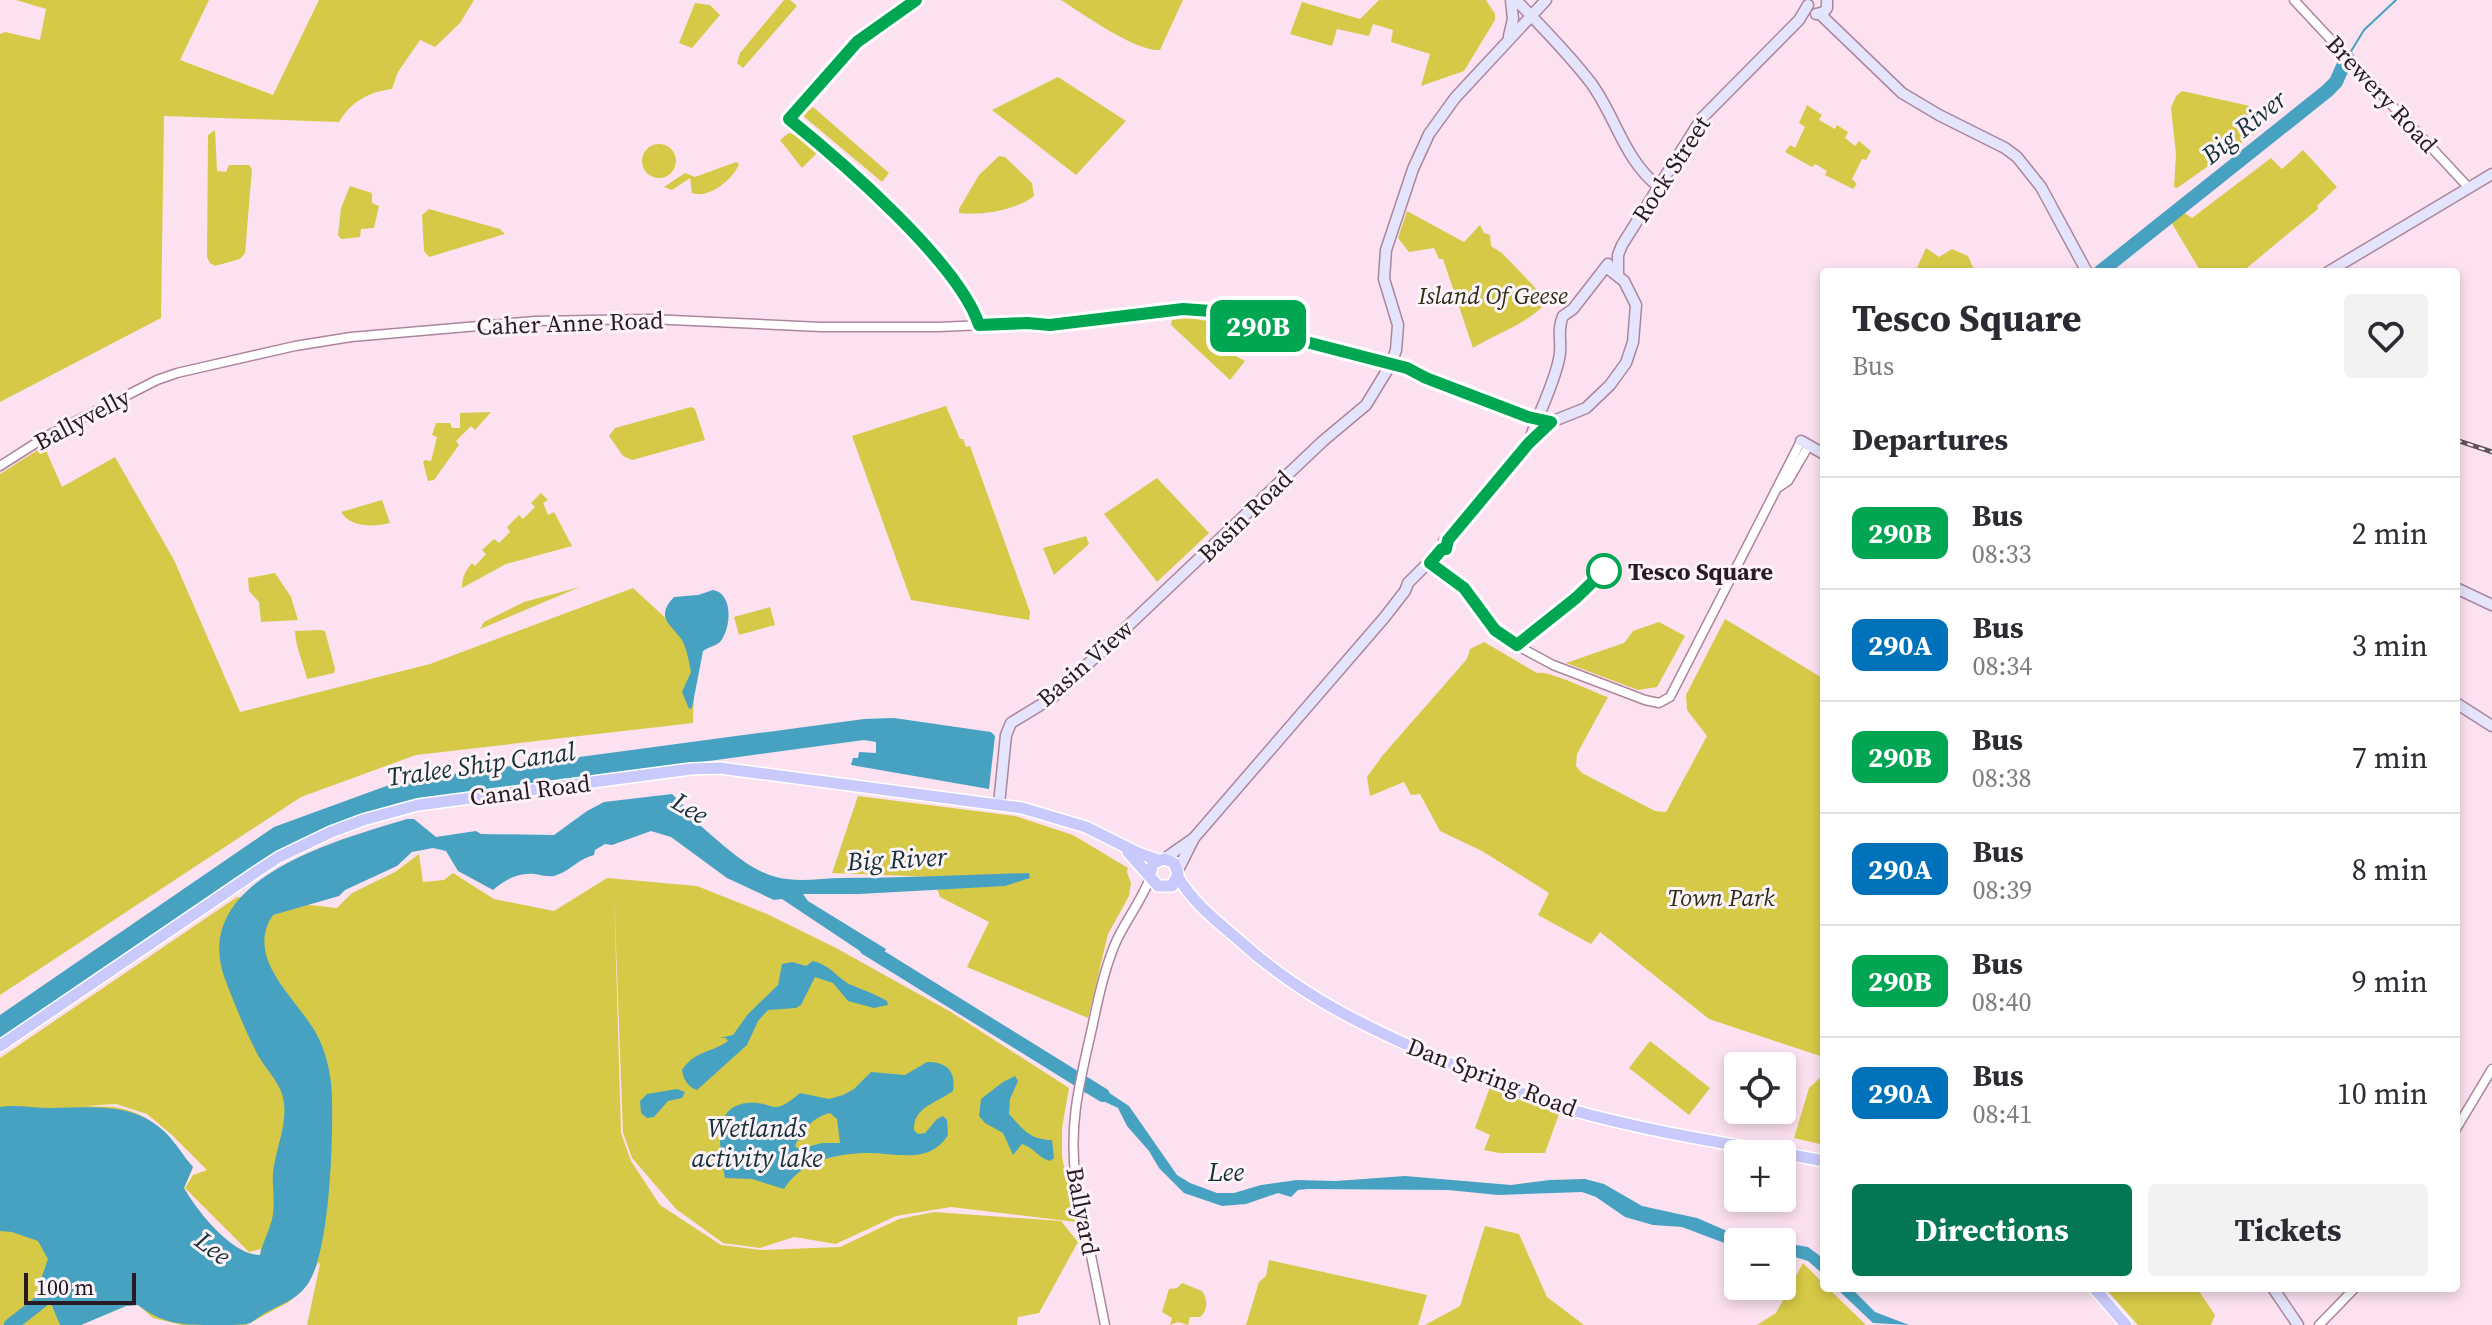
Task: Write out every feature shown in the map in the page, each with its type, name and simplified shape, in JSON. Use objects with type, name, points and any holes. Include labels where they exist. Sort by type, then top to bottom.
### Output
[{"type":"main road","points":[[1513,0],[1591,84],[1626,147],[1641,169],[1659,187]]},
{"type":"main road","points":[[1509,38],[1513,0]]},
{"type":"main road","points":[[1390,366],[1398,336],[1396,316],[1384,279],[1386,250],[1413,169],[1429,134],[1455,98],[1546,0]]},
{"type":"main road","points":[[1818,4],[1836,28],[1902,93],[2017,157],[2037,180],[2082,268]]},
{"type":"main road","name":"Rock Street","points":[[1536,420],[1558,364],[1561,350],[1558,334],[1565,313],[1573,309],[1618,255],[1702,118],[1818,4]]},
{"type":"main road","points":[[2335,268],[2492,174]]},
{"type":"main road","points":[[2075,253],[2076,268]]},
{"type":"main road","points":[[1618,255],[1618,274]]},
{"type":"main road","points":[[1150,876],[1151,867],[1194,838],[1527,446],[1551,422],[1586,408],[1610,385],[1630,354],[1636,305],[1618,274],[1606,267]]},
{"type":"main road","name":"Basin Road","points":[[1160,598],[1330,434],[1366,405],[1390,366]]},
{"type":"main road","points":[[1527,446],[1536,420],[1551,422]]},
{"type":"main road","points":[[1805,443],[1820,452]]},
{"type":"main road","points":[[2460,590],[2492,605]]},
{"type":"main road","name":"Basin View","points":[[999,804],[1006,735],[1015,718],[1052,698],[1160,598]]},
{"type":"main road","points":[[2460,705],[2492,726]]},
{"type":"main road","name":"Canal Road","points":[[0,1046],[279,857],[339,829],[398,809],[691,769],[720,768],[999,804],[1066,819],[1118,844]]},
{"type":"main road","points":[[1165,888],[1178,874],[1194,838]]},
{"type":"main road","points":[[1118,844],[1174,863],[1186,890],[1202,907]]},
{"type":"main road","points":[[1118,844],[1165,888],[1182,892],[1202,907]]},
{"type":"main road","name":"Dan Spring Road","points":[[1202,907],[1279,974],[1345,1017],[1503,1086],[1566,1108],[1820,1160]]},
{"type":"main road","points":[[2097,1292],[2126,1325]]},
{"type":"main road","points":[[2276,1292],[2298,1325]]},
{"type":"street","name":"Brewery Road","points":[[2294,0],[2469,188]]},
{"type":"street","name":"Caher Anne Road","points":[[166,377],[295,346],[351,337],[535,321],[650,319],[821,327],[1050,325],[1171,310],[1211,311],[1287,337],[1407,368],[1536,420]]},
{"type":"street","name":"Ballyvelly","points":[[0,466],[47,436],[166,377]]},
{"type":"street","points":[[1430,563],[1464,588],[1500,635],[1553,665],[1635,697],[1655,703],[1664,702],[1670,697],[1779,487],[1788,481],[1805,443]]},
{"type":"street","points":[[1140,903],[1150,876]]},
{"type":"street","points":[[1140,903],[1151,893],[1165,888]]},
{"type":"street","name":"Ballyard","points":[[1105,1325],[1073,1158],[1077,1097],[1103,977],[1116,941],[1140,903]]},
{"type":"street","points":[[2460,1122],[2492,1069]]},
{"type":"street","points":[[2319,1325],[2351,1292]]},
{"type":"green space","points":[[16,0],[209,0],[180,60],[273,95],[319,0],[474,0],[460,23],[435,47],[420,40],[398,72],[392,89],[361,99],[339,122],[164,116],[161,318],[0,402],[0,34],[5,32],[40,40],[46,9]]},
{"type":"green space","points":[[784,0],[790,0],[797,6],[743,68],[737,63],[740,53]]},
{"type":"green space","points":[[1061,0],[1183,0],[1160,50],[1124,39]]},
{"type":"green space","points":[[1379,0],[1486,0],[1495,14],[1495,20],[1464,71],[1421,86],[1430,54],[1391,42],[1393,30],[1373,24],[1369,36],[1337,29],[1332,46],[1290,34],[1302,2],[1360,19]]},
{"type":"green space","points":[[695,3],[710,5],[720,15],[692,48],[679,43]]},
{"type":"green space","points":[[1058,77],[1126,121],[1076,175],[992,110]]},
{"type":"green space","points":[[2182,91],[2250,106],[2246,122],[2254,134],[2177,188],[2174,187],[2176,154],[2171,108]]},
{"type":"green space","points":[[1807,105],[1822,115],[1819,120],[1848,132],[1845,138],[1855,146],[1859,141],[1871,151],[1866,160],[1862,159],[1852,179],[1857,184],[1853,189],[1825,175],[1827,171],[1815,164],[1812,167],[1785,152],[1790,145],[1795,148],[1805,127],[1799,123]]},
{"type":"green space","points":[[813,107],[889,173],[882,182],[802,115]]},
{"type":"green space","points":[[215,130],[217,171],[226,172],[229,165],[249,165],[252,169],[245,253],[240,259],[215,266],[207,257],[208,135]]},
{"type":"green space","points":[[789,133],[800,136],[817,153],[802,168],[780,140]]},
{"type":"green space","points":[[659,144],[671,149],[676,161],[671,173],[659,178],[647,173],[642,161],[647,149]]},
{"type":"green space","points":[[2303,150],[2337,187],[2317,206],[2318,209],[2247,268],[2199,268],[2171,222],[2183,212],[2192,218],[2271,158],[2282,169]]},
{"type":"green space","points":[[999,156],[1005,157],[1032,183],[1034,196],[998,211],[959,213],[979,175]]},
{"type":"green space","points":[[736,162],[739,164],[736,170],[712,191],[692,193],[690,178],[672,190],[664,187],[685,173],[695,177]]},
{"type":"green space","points":[[350,186],[372,193],[372,203],[379,206],[374,228],[361,229],[360,237],[341,239],[338,235],[341,208]]},
{"type":"green space","points":[[429,209],[500,229],[505,234],[429,257],[424,251],[422,215]]},
{"type":"green space","name":"Island Of Geese","points":[[1407,211],[1464,242],[1480,225],[1484,233],[1490,235],[1491,246],[1502,253],[1548,301],[1522,322],[1473,348],[1443,259],[1439,259],[1434,248],[1409,252],[1398,238]]},
{"type":"green space","points":[[1926,248],[1939,257],[1952,249],[1968,256],[1973,268],[1917,268]]},
{"type":"green space","points":[[1189,318],[1245,327],[1236,356],[1245,361],[1230,380],[1171,325],[1172,320]]},
{"type":"green space","points":[[946,406],[960,439],[966,447],[970,446],[1030,612],[1029,620],[911,600],[852,436]]},
{"type":"green space","points":[[691,407],[695,409],[705,440],[632,460],[623,456],[609,436],[615,428]]},
{"type":"green space","points":[[491,412],[475,430],[471,426],[456,441],[459,445],[434,480],[428,481],[423,462],[431,461],[437,437],[432,435],[436,423],[450,423],[452,428],[460,428],[460,413]]},
{"type":"green space","points":[[44,446],[62,487],[115,457],[174,560],[240,712],[430,664],[633,588],[695,645],[693,723],[416,755],[301,797],[0,995],[0,474]]},
{"type":"green space","points":[[1157,478],[1209,533],[1157,582],[1104,514]]},
{"type":"green space","points":[[541,493],[548,500],[543,503],[548,515],[554,512],[572,546],[506,564],[462,588],[467,569],[472,563],[475,566],[486,554],[482,550],[494,539],[499,543],[510,532],[507,527],[519,515],[523,519],[535,507],[531,503]]},
{"type":"green space","points":[[382,500],[390,523],[357,524],[341,512]]},
{"type":"green space","points":[[1086,536],[1089,544],[1054,575],[1043,548]]},
{"type":"green space","points":[[275,573],[291,597],[298,620],[261,622],[259,602],[249,591],[248,578]]},
{"type":"green space","points":[[580,587],[480,629],[484,622],[524,602]]},
{"type":"green space","points":[[770,607],[775,625],[739,635],[734,617]]},
{"type":"green space","name":"Town Park","points":[[1725,619],[1820,677],[1820,1056],[1709,1019],[1600,932],[1591,944],[1538,915],[1549,893],[1482,851],[1440,831],[1420,794],[1411,795],[1404,782],[1370,796],[1367,777],[1383,755],[1467,659],[1470,649],[1484,642],[1537,673],[1561,678],[1608,697],[1577,754],[1576,766],[1582,773],[1655,811],[1666,812],[1707,736],[1687,710],[1686,695]]},
{"type":"green space","points":[[1659,622],[1685,636],[1657,687],[1638,690],[1566,663],[1624,643],[1633,631]]},
{"type":"green space","points":[[295,631],[325,631],[334,673],[307,679]]},
{"type":"green space","points":[[858,796],[1015,816],[1073,835],[1128,868],[1131,883],[1129,896],[1108,934],[1088,1018],[967,967],[989,922],[940,897],[933,877],[832,873]]},
{"type":"green space","points":[[419,854],[423,882],[444,880],[453,873],[494,899],[554,911],[607,878],[697,886],[767,914],[836,948],[951,1012],[1069,1088],[1062,1128],[1062,1157],[1076,1222],[951,1207],[896,1216],[836,1244],[794,1237],[760,1248],[723,1243],[676,1209],[632,1158],[623,1133],[614,892],[621,1133],[631,1161],[660,1205],[721,1245],[761,1250],[840,1247],[899,1219],[934,1212],[1061,1221],[1078,1242],[1039,1313],[1018,1317],[1017,1325],[307,1325],[318,1263],[307,1285],[289,1302],[246,1325],[182,1325],[153,1318],[138,1305],[126,1306],[81,1325],[0,1325],[0,1144],[16,1141],[43,1142],[84,1162],[122,1196],[133,1221],[111,1241],[80,1256],[46,1292],[40,1281],[34,1313],[144,1230],[184,1269],[231,1297],[247,1299],[264,1296],[280,1291],[295,1281],[306,1260],[289,1256],[276,1272],[258,1283],[246,1287],[222,1279],[171,1238],[154,1219],[122,1169],[96,1145],[57,1126],[30,1122],[0,1125],[0,1058],[237,897],[337,908],[352,893],[395,872]],"holes":[[[116,1104],[147,1114],[207,1170],[193,1175],[185,1188],[249,1252],[261,1249],[260,1255],[249,1253],[227,1240],[197,1209],[184,1188],[193,1167],[159,1128],[127,1110],[87,1106]]]},
{"type":"green space","points":[[1650,1041],[1710,1088],[1689,1115],[1629,1068]]},
{"type":"green space","points":[[1820,1078],[1820,1144],[1794,1138],[1809,1088]]},
{"type":"green space","points":[[1490,1087],[1559,1114],[1545,1153],[1484,1150],[1490,1135],[1475,1128]]},
{"type":"green space","points":[[1485,1226],[1519,1234],[1547,1297],[1584,1325],[1425,1325],[1460,1306]]},
{"type":"green space","points":[[1269,1260],[1427,1295],[1418,1325],[1246,1325],[1259,1282],[1266,1276]]},
{"type":"green space","points":[[1803,1263],[1820,1280],[1820,1292],[1832,1292],[1866,1325],[1757,1325],[1776,1313],[1783,1300],[1796,1300],[1796,1276]]},
{"type":"green space","points":[[1182,1283],[1202,1291],[1206,1308],[1200,1317],[1190,1317],[1188,1325],[1178,1322],[1170,1325],[1172,1318],[1162,1312],[1169,1289],[1177,1288]]},
{"type":"green space","points":[[2109,1292],[2200,1292],[2215,1315],[2211,1325],[2138,1325]]},
{"type":"water","points":[[713,590],[724,597],[727,604],[727,628],[720,642],[703,651],[692,708],[689,709],[682,692],[691,672],[688,656],[682,640],[667,621],[665,610],[674,597]]},
{"type":"water","points":[[894,718],[991,732],[995,736],[989,789],[851,765],[859,752],[876,753],[876,742],[864,740],[399,803],[352,819],[277,852],[0,1040],[0,1015],[274,827],[400,781],[864,719]]},
{"type":"water","points":[[672,794],[695,821],[733,853],[754,868],[776,877],[801,880],[1029,873],[1030,878],[1005,886],[803,894],[808,901],[886,949],[878,963],[782,899],[774,900],[727,878],[671,837],[651,831],[612,845],[605,844],[595,850],[594,855],[560,874],[518,876],[493,890],[458,871],[446,851],[433,848],[412,852],[397,866],[345,890],[339,896],[273,915],[265,932],[265,949],[270,965],[320,1041],[331,1085],[332,1141],[328,1196],[315,1270],[307,1285],[292,1299],[247,1324],[184,1324],[157,1317],[138,1305],[126,1306],[81,1325],[60,1325],[41,1279],[48,1259],[38,1241],[0,1231],[0,1107],[111,1108],[153,1123],[170,1137],[193,1167],[184,1188],[207,1220],[239,1248],[260,1255],[273,1214],[273,1172],[284,1104],[280,1089],[259,1057],[237,1009],[225,979],[219,944],[228,915],[248,890],[276,869],[309,852],[407,819],[414,819],[436,837],[476,831],[481,834],[554,835],[604,802]]},
{"type":"water","points":[[813,961],[851,985],[887,1001],[888,1005],[874,1008],[848,1001],[833,983],[815,977],[801,1005],[768,1010],[758,1021],[747,1045],[697,1090],[689,1085],[682,1070],[698,1055],[728,1041],[720,1038],[733,1035],[748,1014],[778,985],[782,964],[792,962],[806,966]]},
{"type":"water","name":"Wetlands activity lake","points":[[927,1062],[945,1066],[953,1078],[953,1091],[927,1106],[915,1122],[914,1130],[918,1134],[925,1133],[943,1116],[947,1120],[948,1135],[932,1150],[912,1155],[868,1153],[821,1160],[791,1179],[784,1189],[752,1179],[725,1178],[720,1133],[727,1113],[735,1106],[756,1103],[777,1107],[800,1093],[829,1099],[854,1089],[871,1072],[905,1075]],"holes":[[[830,1113],[837,1119],[840,1143],[822,1143],[799,1149],[795,1146],[813,1121]]]},
{"type":"water","points":[[1015,1076],[1018,1081],[1010,1099],[1009,1114],[1032,1136],[1052,1140],[1054,1158],[1050,1161],[1022,1144],[1013,1155],[1003,1133],[979,1116],[981,1099]]},
{"type":"water","points":[[1088,1079],[1129,1106],[1177,1175],[1217,1193],[1234,1193],[1297,1180],[1336,1181],[1405,1176],[1511,1185],[1585,1179],[1604,1184],[1642,1206],[1697,1218],[1724,1230],[1724,1243],[1682,1227],[1653,1225],[1625,1217],[1596,1197],[1582,1192],[1498,1195],[1448,1190],[1308,1189],[1298,1190],[1291,1197],[1278,1193],[1246,1204],[1222,1206],[1184,1193],[1159,1168],[1127,1126],[1118,1108],[1084,1092]]},
{"type":"water","points":[[677,1089],[685,1092],[682,1098],[668,1101],[654,1117],[647,1118],[641,1113],[640,1101],[647,1094]]},
{"type":"water","points":[[1796,1245],[1808,1247],[1820,1256],[1820,1272],[1808,1261],[1796,1257]]},
{"type":"water","points":[[1840,1292],[1855,1292],[1875,1312],[1909,1325],[1873,1323]]},
{"type":"waterway","name":"Big River","points":[[2350,53],[2364,30],[2396,0]]},
{"type":"waterway","name":"Big River","points":[[2105,268],[2327,91],[2336,82],[2347,57]]},
{"type":"waterway","name":"Lee","points":[[866,948],[1103,1095]]},
{"type":"waterway","points":[[11,1325],[61,1286]]},
{"type":"railway","points":[[2460,441],[2492,452]]},
{"type":"bus line","name":"290B","points":[[916,0],[857,42],[789,119],[832,155],[920,242],[965,293],[979,325],[1068,324],[1183,309],[1211,311],[1287,337],[1407,368],[1528,417],[1551,422],[1528,444],[1448,540],[1446,549],[1442,549],[1430,563],[1464,588],[1495,630],[1517,645],[1562,611],[1608,567]]},
{"type":"place","name":"Tesco Square","points":[[1604,571]]},
{"type":"water label","name":"Tralee Ship Canal","points":[[481,764]]}]
